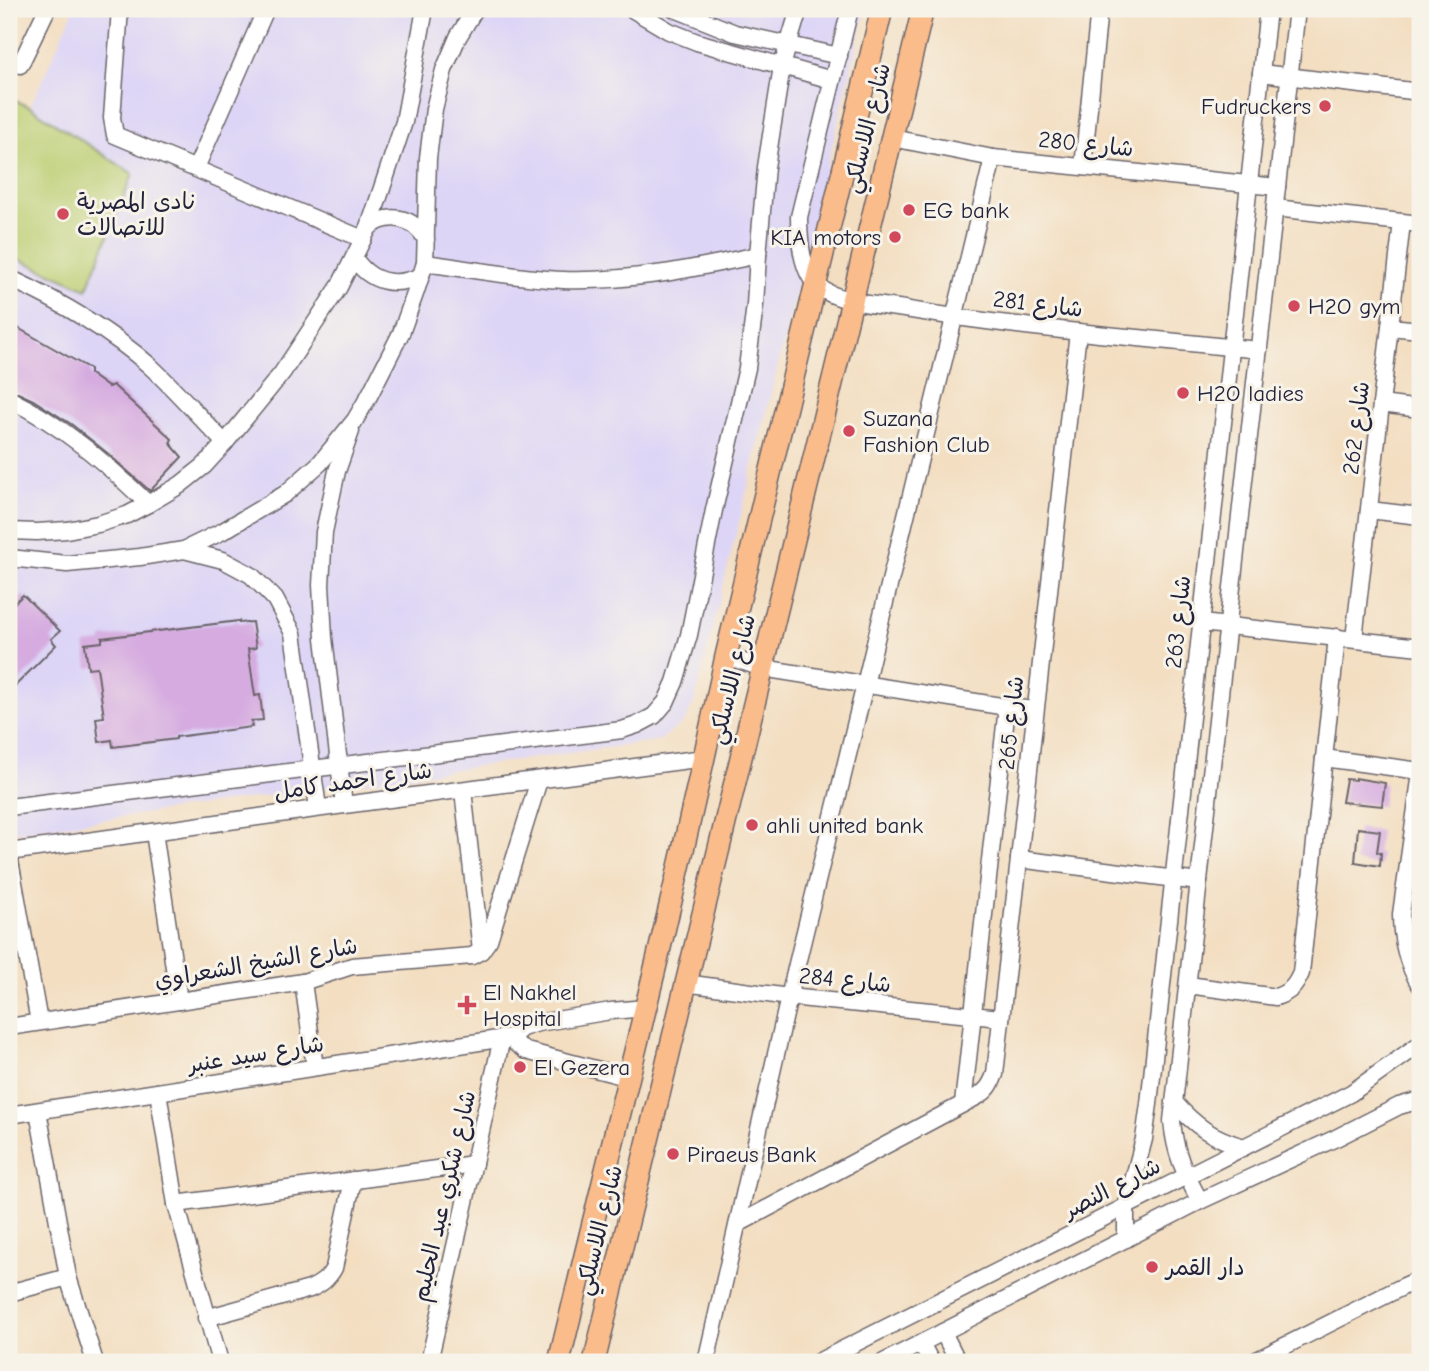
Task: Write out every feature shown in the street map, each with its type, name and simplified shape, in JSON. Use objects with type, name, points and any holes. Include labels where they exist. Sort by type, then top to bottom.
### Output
[{"type":"main road","name":"شارع اللاسلكي","points":[[559,1362],[630,1078],[726,656],[882,9]]},
{"type":"main road","name":"شارع اللاسلكي","points":[[594,1362],[923,9]]},
{"type":"street","points":[[20,65],[47,9]]},
{"type":"street","points":[[120,9],[112,118],[116,135],[366,233]]},
{"type":"street","points":[[196,168],[266,9]]},
{"type":"street","points":[[9,531],[37,533],[68,530],[127,515],[148,504],[180,485],[204,466],[282,373],[338,287],[366,233],[404,122],[425,9]]},
{"type":"street","points":[[9,558],[67,565],[184,550],[223,531],[285,494],[320,463],[355,419],[369,396],[401,333],[423,270],[433,109],[444,70],[458,37],[475,9]]},
{"type":"street","points":[[632,9],[687,39],[832,80]]},
{"type":"street","points":[[675,9],[735,33],[839,56]]},
{"type":"street","points":[[9,807],[622,730],[654,716],[666,702],[689,635],[714,510],[747,368],[766,167],[782,66],[799,9]]},
{"type":"street","points":[[816,285],[805,266],[801,252],[799,217],[850,9]]},
{"type":"street","points":[[1083,167],[1099,9]]},
{"type":"street","name":"شارع 263","points":[[1126,1238],[1126,1207],[1146,1127],[1268,9]]},
{"type":"street","points":[[1200,1201],[1178,1159],[1172,1121],[1297,9]]},
{"type":"street","points":[[1261,73],[1420,92]]},
{"type":"street","name":"شارع 280","points":[[892,138],[993,158],[1277,187]]},
{"type":"street","points":[[706,1362],[789,998],[993,158]]},
{"type":"street","points":[[1275,208],[1420,224]]},
{"type":"street","points":[[366,233],[384,219],[401,218],[415,225],[426,239]]},
{"type":"street","name":"شارع 262","points":[[1354,639],[1402,222]]},
{"type":"street","points":[[354,258],[366,273],[383,281],[402,283],[423,270],[604,279],[660,274],[758,255]]},
{"type":"street","points":[[9,278],[65,306],[123,344],[151,367],[225,443]]},
{"type":"street","name":"شارع 281","points":[[816,285],[839,298],[954,317],[1259,350]]},
{"type":"street","points":[[1390,327],[1420,330]]},
{"type":"street","name":"شارع 265","points":[[738,1224],[963,1104],[986,1091],[992,1084],[1078,331]]},
{"type":"street","points":[[9,399],[50,422],[85,447],[118,474],[148,504]]},
{"type":"street","points":[[1381,404],[1420,409]]},
{"type":"street","points":[[344,805],[324,638],[321,585],[324,532],[337,471],[355,419]]},
{"type":"street","points":[[1369,510],[1420,516]]},
{"type":"street","points":[[184,550],[223,559],[251,575],[275,599],[293,633],[318,808]]},
{"type":"street","points":[[1201,623],[1420,646]]},
{"type":"street","points":[[1188,985],[1276,997],[1288,993],[1296,985],[1301,973],[1336,637]]},
{"type":"street","points":[[726,656],[762,668],[1035,710]]},
{"type":"street","name":"شارع 265","points":[[963,1104],[1007,707]]},
{"type":"street","name":"شارع احمد كامل","points":[[9,853],[318,808],[704,758]]},
{"type":"street","points":[[1324,758],[1420,771]]},
{"type":"street","points":[[481,951],[489,940],[539,779]]},
{"type":"street","points":[[1420,780],[1401,914],[1401,932],[1413,945],[1410,964],[1420,985]]},
{"type":"street","points":[[463,790],[481,951]]},
{"type":"street","points":[[154,832],[179,1001]]},
{"type":"street","points":[[9,853],[39,1022]]},
{"type":"street","points":[[1019,859],[1199,882]]},
{"type":"street","points":[[9,952],[26,949]]},
{"type":"street","name":"شارع الشيخ الشعراوي","points":[[9,1027],[303,982],[352,966],[472,956],[481,951]]},
{"type":"street","points":[[303,982],[315,1068]]},
{"type":"street","name":"شارع 284","points":[[685,983],[789,998],[1001,1018]]},
{"type":"street","name":"شارع سيد عنبر","points":[[9,1115],[507,1038],[522,1028],[538,1023],[646,1008]]},
{"type":"street","points":[[507,1038],[526,1051],[630,1078]]},
{"type":"street","name":"شارع شكري عبد الحليم","points":[[429,1362],[474,1164],[507,1038]]},
{"type":"street","name":"شارع النصر","points":[[818,1362],[1351,1093],[1420,1044]]},
{"type":"street","points":[[158,1092],[176,1204],[220,1362]]},
{"type":"street","points":[[884,1362],[1200,1201],[1399,1106],[1420,1100]]},
{"type":"street","points":[[1174,1102],[1188,1118],[1205,1131],[1223,1141],[1244,1147]]},
{"type":"street","points":[[38,1111],[68,1277],[95,1362]]},
{"type":"street","points":[[176,1204],[474,1164]]},
{"type":"street","points":[[206,1318],[310,1289],[328,1277],[334,1268],[353,1180]]},
{"type":"street","points":[[9,1293],[68,1277]]},
{"type":"street","points":[[1253,1362],[1420,1279]]},
{"type":"street","points":[[943,1332],[958,1362]]},
{"type":"street","points":[[921,1343],[931,1362]]},
{"type":"shaded area","points":[[74,9],[866,9],[695,700],[685,721],[660,740],[9,833],[9,255],[87,289],[133,174],[30,107]]},
{"type":"green space","name":"نادى المصرية للاتصالات","points":[[9,98],[30,107],[133,174],[87,289],[9,255]]},
{"type":"building","points":[[18,328],[90,369],[90,374],[108,387],[113,385],[172,439],[170,443],[182,457],[150,491],[71,424],[33,400],[9,389],[9,334]]},
{"type":"building","points":[[23,595],[60,631],[51,639],[56,645],[9,692],[9,608]]},
{"type":"building","points":[[239,621],[252,622],[256,648],[248,649],[255,696],[260,695],[263,720],[251,721],[252,727],[176,739],[113,747],[112,740],[99,742],[96,718],[104,717],[97,667],[88,668],[85,644],[102,642],[102,638]]},
{"type":"building","points":[[1346,779],[1385,783],[1382,806],[1342,802]]},
{"type":"building","points":[[1358,828],[1380,831],[1377,852],[1381,853],[1380,866],[1355,862]]},
{"type":"place","name":"Fudruckers","points":[[1325,106]]},
{"type":"place","name":"EG bank","points":[[909,210]]},
{"type":"place","name":"نادى المصرية للاتصالات","points":[[63,214]]},
{"type":"place","name":"KIA motors","points":[[895,237]]},
{"type":"place","name":"H2O gym","points":[[1294,306]]},
{"type":"place","name":"H2O ladies","points":[[1183,393]]},
{"type":"place","name":"Suzana Fashion Club","points":[[849,431]]},
{"type":"place","name":"ahli united bank","points":[[752,825]]},
{"type":"place","name":"El Nakhel Hospital","points":[[467,1005]]},
{"type":"place","name":"El Gezera","points":[[520,1067]]},
{"type":"place","name":"Piraeus Bank","points":[[673,1154]]},
{"type":"place","name":"دار القمر","points":[[1152,1267]]}]
